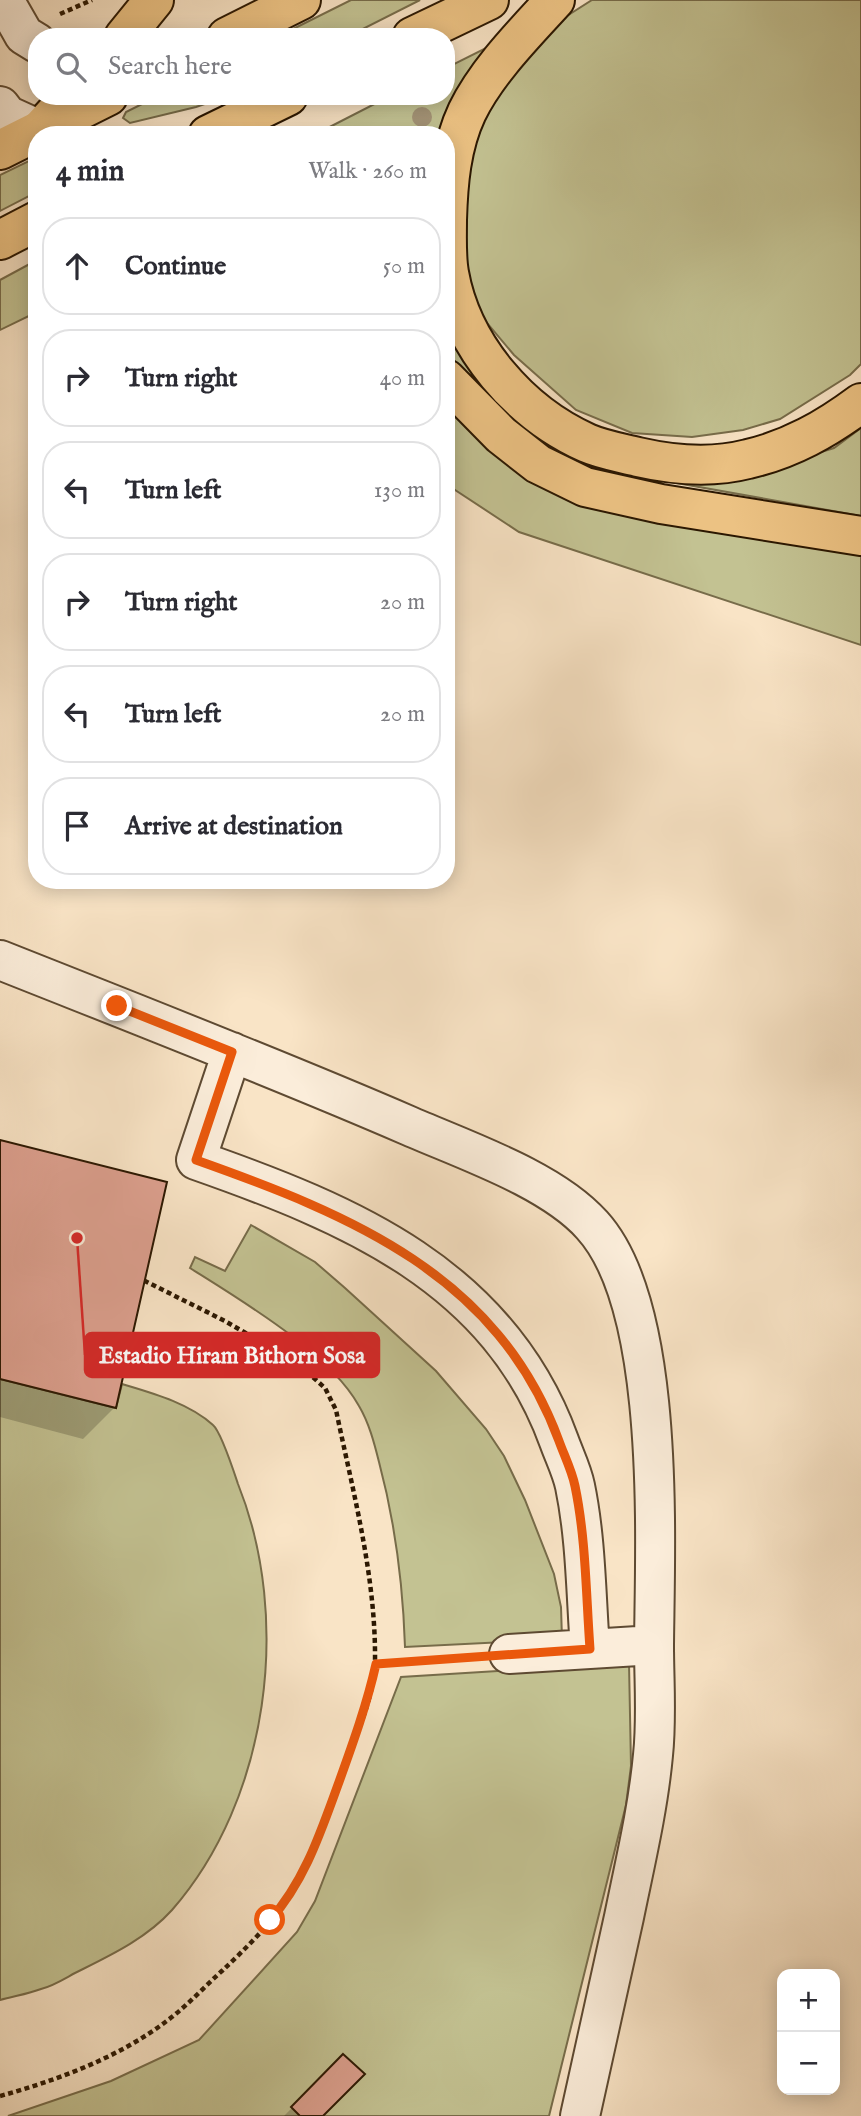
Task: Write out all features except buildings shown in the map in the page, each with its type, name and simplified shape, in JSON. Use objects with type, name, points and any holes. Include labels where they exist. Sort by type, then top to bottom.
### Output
[{"type":"main road","points":[[131,28],[154,0]]},
{"type":"main road","points":[[245,28],[301,0]]},
{"type":"main road","points":[[431,28],[489,0]]},
{"type":"main road","points":[[455,152],[467,112],[505,55],[555,0]]},
{"type":"main road","points":[[49,126],[64,105]]},
{"type":"main road","points":[[56,126],[92,105]]},
{"type":"main road","points":[[226,126],[270,105]]},
{"type":"main road","points":[[0,150],[28,139]]},
{"type":"main road","points":[[0,240],[28,226]]},
{"type":"main road","points":[[455,291],[471,335],[484,358],[537,413],[589,444],[658,461],[707,464],[746,460],[792,446],[861,403]]},
{"type":"main road","points":[[455,388],[501,435],[538,464],[585,487],[661,504],[861,536]]},
{"type":"lane","points":[[4,0],[28,37]]},
{"type":"lane","points":[[0,106],[7,115],[32,126]]},
{"type":"lane","points":[[0,960],[323,1088],[503,1166],[566,1201],[593,1225],[612,1253],[624,1280],[635,1318],[650,1411],[655,1506],[653,1753],[640,1843],[580,2116]]},
{"type":"lane","points":[[232,1052],[196,1160],[277,1189],[348,1221],[400,1250],[437,1275],[485,1317],[525,1369],[551,1419],[575,1484],[584,1556],[590,1649]]},
{"type":"lane","points":[[509,1654],[654,1645]]},
{"type":"path","points":[[0,2096],[88,2066],[140,2039],[169,2019],[238,1956],[285,1903],[304,1871],[318,1839],[362,1718],[376,1664],[372,1590],[336,1410],[325,1388],[297,1363],[225,1321],[145,1281]]},
{"type":"path","points":[[376,1664],[509,1654]]},
{"type":"shaded area","points":[[351,0],[420,0],[365,28],[295,28]]},
{"type":"shaded area","points":[[592,0],[861,0],[861,364],[850,375],[780,419],[743,430],[692,437],[632,433],[576,410],[514,355],[476,310],[460,268],[459,175],[492,92],[548,28]]},
{"type":"shaded area","points":[[488,47],[446,126],[332,126],[372,105],[455,105],[455,64]]},
{"type":"shaded area","points":[[140,105],[202,105],[130,123],[123,118],[126,112]]},
{"type":"shaded area","points":[[28,161],[28,197],[0,211],[0,175]]},
{"type":"shaded area","points":[[28,265],[28,316],[0,330],[0,280]]},
{"type":"shaded area","points":[[455,326],[536,427],[769,468],[834,448],[861,428],[861,516],[632,475],[533,433],[485,393],[455,361]]},
{"type":"shaded area","points":[[455,413],[523,470],[861,555],[861,645],[519,532],[455,490]]},
{"type":"shaded area","points":[[251,1225],[315,1262],[345,1288],[436,1371],[486,1429],[504,1456],[525,1500],[554,1574],[561,1607],[562,1639],[405,1647],[400,1577],[390,1507],[373,1440],[359,1406],[345,1386],[306,1347],[190,1268],[195,1257],[225,1271]]},
{"type":"shaded area","points":[[0,1379],[116,1408],[122,1384],[182,1405],[213,1425],[227,1453],[255,1537],[264,1592],[266,1649],[262,1706],[250,1762],[231,1816],[205,1865],[172,1910],[151,1930],[101,1960],[50,1986],[0,2000]]},
{"type":"shaded area","points":[[629,1663],[631,1766],[626,1805],[549,2116],[8,2116],[111,2081],[199,2040],[297,1932],[315,1901],[401,1677]]},
{"type":"place","name":"Estadio Hiram Bithorn Sosa","points":[[77,1238]]},
{"type":"route","points":[[117,1006],[232,1052],[196,1160],[277,1189],[348,1221],[400,1250],[437,1275],[485,1317],[525,1369],[551,1419],[575,1484],[584,1556],[590,1649],[376,1664],[362,1718],[318,1839],[304,1871],[285,1903],[270,1920]]}]
